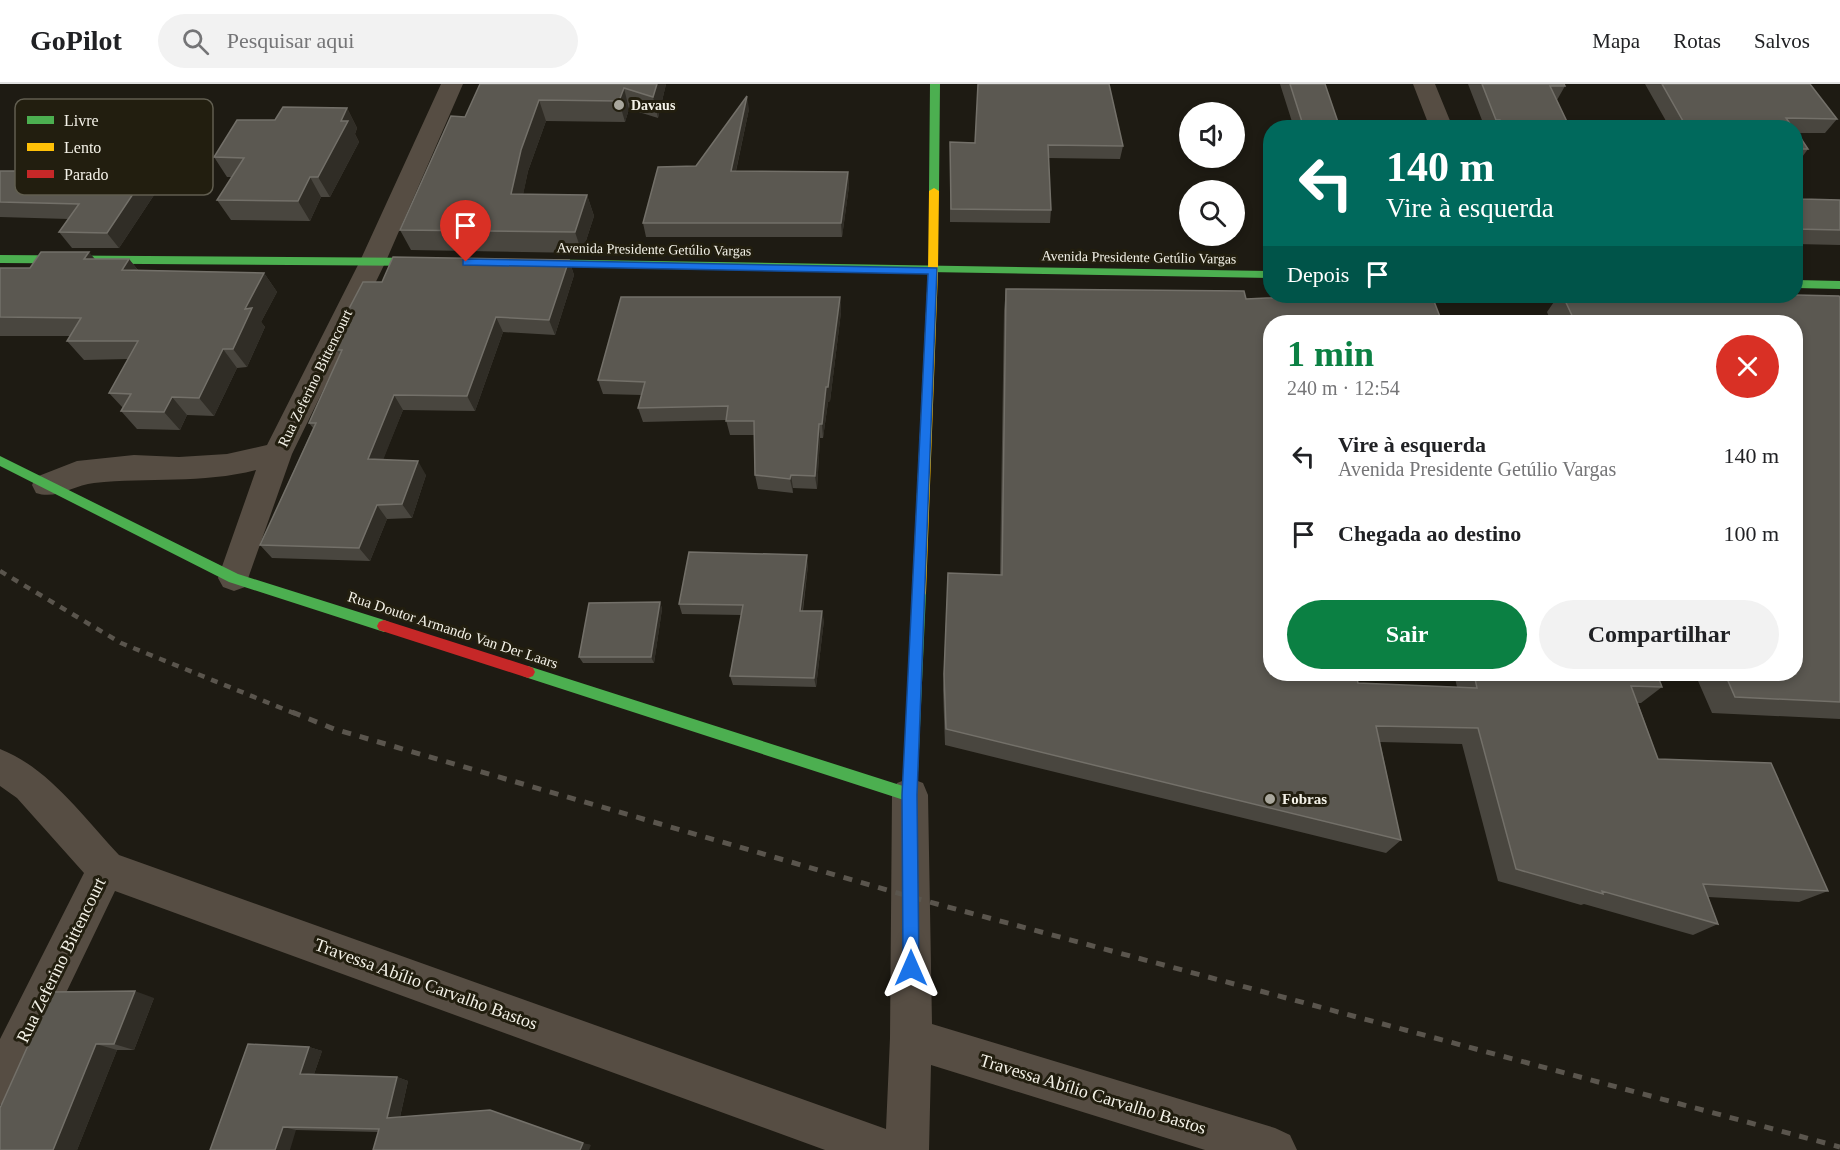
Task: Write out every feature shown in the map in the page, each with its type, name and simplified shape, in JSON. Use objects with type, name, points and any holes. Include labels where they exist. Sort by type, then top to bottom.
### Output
[{"type":"main road","points":[[910,795],[933,271],[935,84]]},
{"type":"main road","points":[[0,259],[445,262]]},
{"type":"main road","name":"Avenida Presidente Getúlio Vargas","points":[[516,263],[1263,275]]},
{"type":"main road","points":[[1803,284],[1840,285]]},
{"type":"main road","name":"Rua Doutor Armando Van Der Laars","points":[[0,461],[234,578],[910,795]]},
{"type":"street","name":"Rua Zeferino Bittencourt","points":[[234,578],[278,454],[373,261],[452,84]]},
{"type":"street","points":[[1424,84],[1439,120]]},
{"type":"street","points":[[47,485],[77,473],[134,467],[179,469],[227,466],[278,454]]},
{"type":"street","name":"Travessa Abílio Carvalho Bastos","points":[[0,766],[30,786],[106,869],[885,1150]]},
{"type":"street","points":[[907,1150],[911,1038],[910,795]]},
{"type":"street","name":"Rua Zeferino Bittencourt","points":[[0,1084],[106,869]]},
{"type":"street","name":"Travessa Abílio Carvalho Bastos","points":[[911,1038],[1275,1150]]},
{"type":"building","points":[[480,84],[657,84],[653,97],[624,88],[619,101],[539,100],[521,150],[511,194],[587,195],[575,232],[400,230],[451,116],[465,117]]},
{"type":"building","points":[[978,84],[1109,84],[1123,146],[1048,145],[1051,210],[951,209],[950,142],[975,143]]},
{"type":"building","points":[[1290,84],[1325,84],[1337,120],[1301,120]]},
{"type":"building","points":[[1482,84],[1564,84],[1565,86],[1550,86],[1566,120],[1496,120]]},
{"type":"building","points":[[1662,84],[1810,84],[1837,119],[1786,118],[1787,120],[1682,120]]},
{"type":"building","points":[[747,96],[731,171],[848,172],[841,223],[643,223],[658,167],[696,166]]},
{"type":"building","points":[[283,107],[347,108],[341,121],[348,121],[318,177],[310,177],[298,201],[217,200],[244,158],[214,157],[237,120],[275,120]]},
{"type":"building","points":[[0,171],[15,171],[15,195],[132,195],[107,233],[59,232],[79,204],[0,202]]},
{"type":"building","points":[[1803,199],[1840,200],[1840,230],[1803,229]]},
{"type":"building","points":[[41,252],[89,252],[84,259],[129,259],[122,270],[264,273],[245,309],[252,308],[233,349],[223,349],[199,398],[172,397],[164,412],[121,411],[131,394],[109,393],[138,341],[67,341],[81,318],[0,317],[0,268],[30,268]]},
{"type":"building","points":[[393,257],[569,260],[549,320],[496,317],[467,396],[394,395],[368,459],[418,461],[402,504],[377,505],[359,548],[260,545],[316,423],[309,423],[342,350],[336,350],[349,322],[342,322],[363,282],[382,282]]},
{"type":"building","points":[[1006,289],[1244,291],[1246,299],[1263,298],[1263,303],[1435,303],[1439,315],[1263,315],[1263,681],[1358,681],[1358,683],[1477,688],[1476,681],[1660,681],[1662,687],[1631,686],[1658,759],[1771,763],[1828,891],[1703,884],[1718,924],[1516,869],[1478,728],[1376,726],[1401,840],[946,729],[944,674],[948,573],[1002,575]]},
{"type":"building","points":[[1803,295],[1839,296],[1840,702],[1735,697],[1728,681],[1803,681],[1803,315],[1572,315],[1566,303],[1803,303]]},
{"type":"building","points":[[621,297],[840,297],[822,424],[819,424],[815,476],[791,475],[790,479],[755,475],[754,421],[726,421],[728,406],[638,408],[645,382],[598,380]]},
{"type":"building","points":[[689,552],[807,555],[800,611],[822,611],[814,678],[730,676],[743,605],[679,604]]},
{"type":"building","points":[[660,602],[651,657],[579,657],[589,603]]},
{"type":"building","points":[[135,991],[114,1044],[96,1044],[53,1150],[0,1150],[0,1108],[52,992]]},
{"type":"building","points":[[248,1044],[309,1047],[300,1074],[397,1077],[387,1118],[490,1110],[583,1143],[580,1150],[373,1150],[379,1129],[283,1127],[275,1150],[210,1150]]},
{"type":"railway","points":[[0,571],[121,643],[296,714]]},
{"type":"railway","points":[[292,712],[334,729],[911,897],[1840,1147]]},
{"type":"traffic: fast","points":[[934,191],[935,84]]},
{"type":"traffic: fast","points":[[0,259],[436,262]]},
{"type":"traffic: fast","points":[[527,263],[1263,275]]},
{"type":"traffic: fast","points":[[1803,284],[1840,285]]},
{"type":"traffic: fast","points":[[0,461],[234,578],[384,626]]},
{"type":"traffic: fast","points":[[528,672],[910,795],[919,593]]},
{"type":"traffic: slow","points":[[919,593],[933,271],[934,191]]},
{"type":"traffic: jam","points":[[384,626],[528,672]]},
{"type":"place","name":"Davaus","points":[[619,105]]},
{"type":"place","name":"Fobras","points":[[1270,799]]},
{"type":"route","points":[[466,262],[933,271],[910,795],[911,968]]}]
